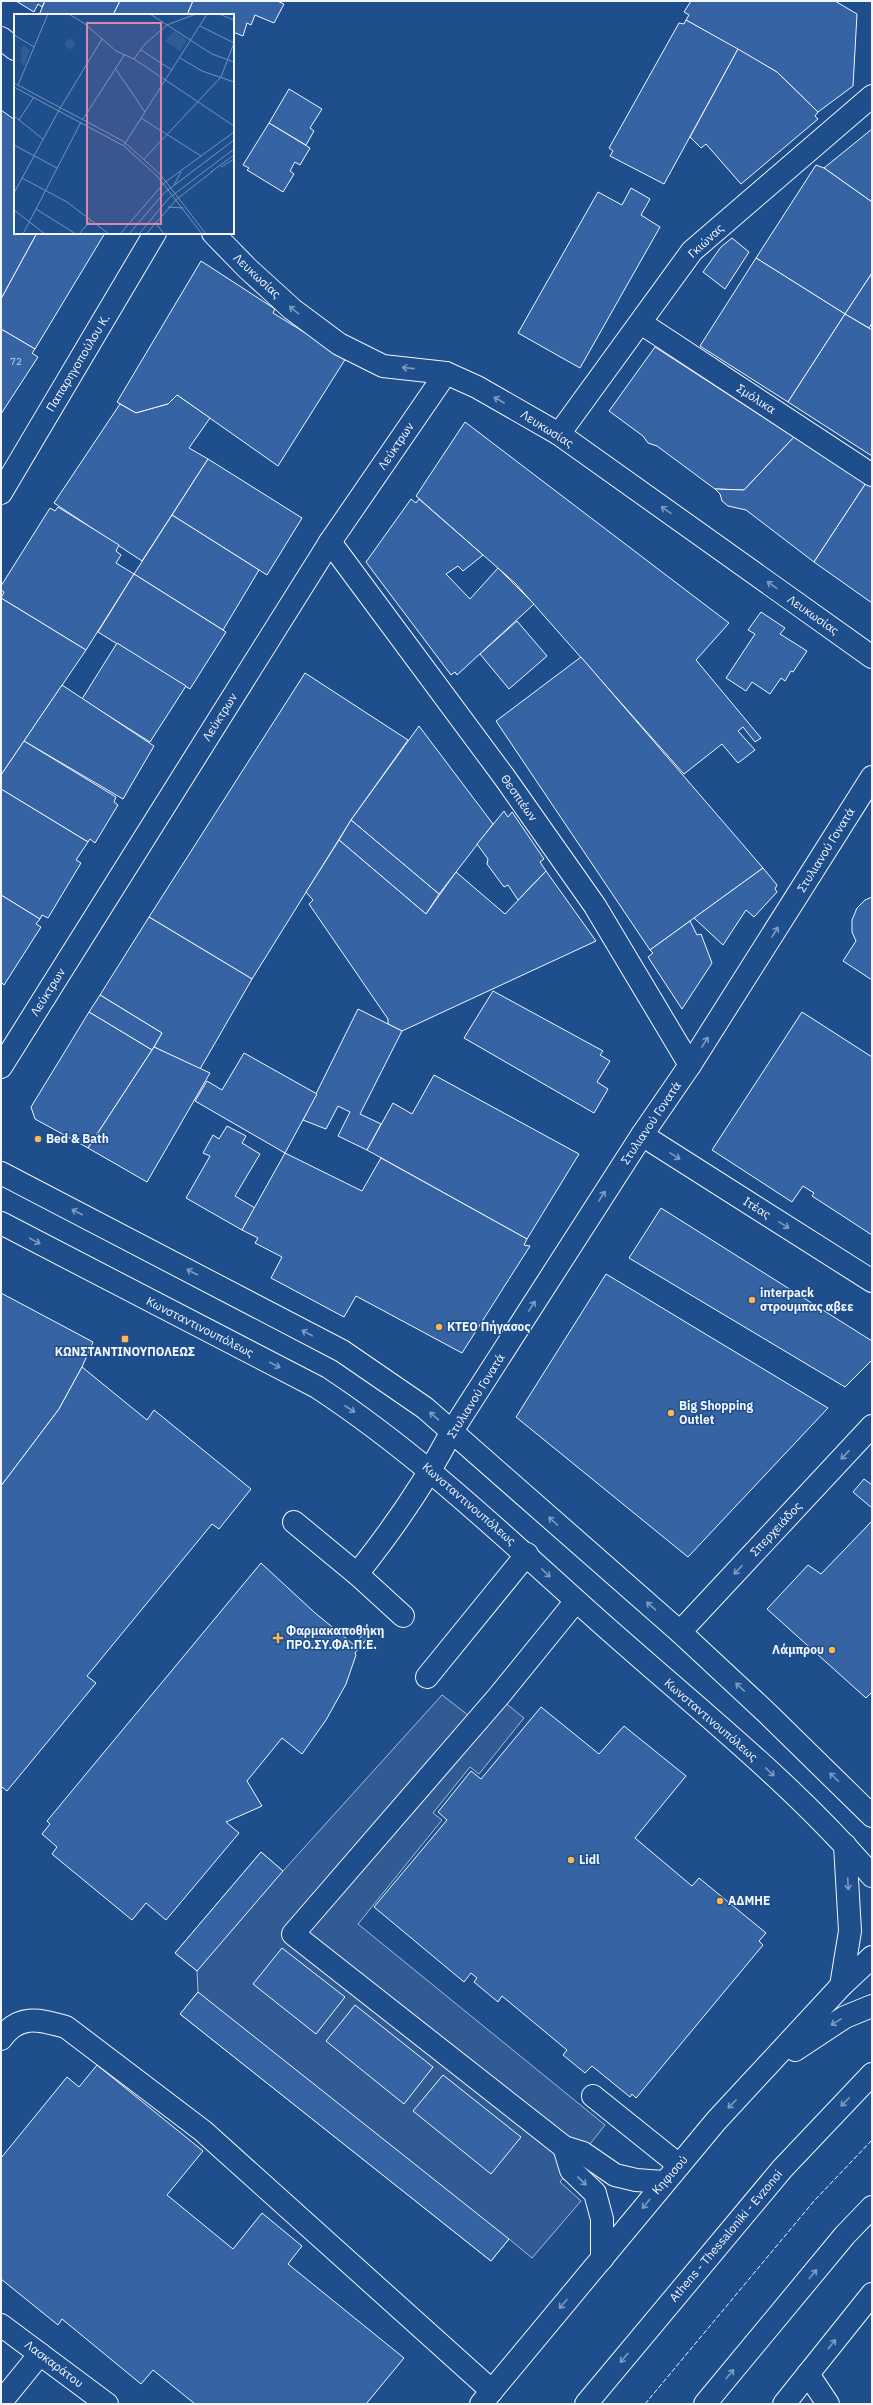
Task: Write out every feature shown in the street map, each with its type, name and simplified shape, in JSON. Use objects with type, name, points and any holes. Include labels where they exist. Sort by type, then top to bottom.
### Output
[{"type":"main road","points":[[1,38],[14,48]]},
{"type":"main road","name":"Γκιώνας","points":[[559,434],[692,251],[872,96]]},
{"type":"main road","name":"Παπαρηγοπούλου Κ.","points":[[1,493],[154,234]]},
{"type":"main road","name":"Λευκωσίας","points":[[214,234],[247,268],[292,309],[339,344],[383,366],[446,373],[477,387],[559,434],[872,657]]},
{"type":"main road","name":"Σμόλικα","points":[[641,322],[872,475]]},
{"type":"main road","name":"Λεύκτρων","points":[[1,1067],[330,542],[446,373]]},
{"type":"main road","name":"Θεσπιέων","points":[[330,542],[505,778],[595,906],[690,1065]]},
{"type":"main road","name":"Στυλιανού Γονατά","points":[[357,1574],[394,1528],[432,1470],[452,1431],[642,1135],[690,1065],[872,777]]},
{"type":"main road","name":"Ιτέας","points":[[642,1135],[872,1281]]},
{"type":"main road","points":[[1,1173],[342,1351],[400,1390],[452,1431],[680,1632],[869,1810]]},
{"type":"main road","name":"Κωνσταντινουπόλεως","points":[[1,1223],[317,1387],[362,1416],[432,1470],[527,1554],[576,1600],[742,1745],[845,1845],[872,1876]]},
{"type":"main road","name":"Σπερχειάδος","points":[[680,1632],[872,1426]]},
{"type":"main road","points":[[294,1522],[357,1574],[403,1616]]},
{"type":"main road","points":[[428,1678],[527,1554]]},
{"type":"main road","points":[[576,1600],[498,1697],[293,1934],[564,2147],[583,2153],[615,2175],[636,2180],[664,2182]]},
{"type":"main road","points":[[841,1986],[850,1930],[845,1845]]},
{"type":"main road","name":"Κηφισού","points":[[486,2397],[716,2121],[841,1986],[872,1957]]},
{"type":"main road","points":[[748,2087],[823,2030],[844,2017],[872,2006]]},
{"type":"main road","points":[[1,2039],[9,2027],[26,2020],[45,2021],[66,2027],[203,2131],[486,2397]]},
{"type":"main road","name":"Athens - Thessaloniki - Evzonoi","points":[[586,2404],[782,2169],[872,2074]]},
{"type":"main road","points":[[593,2096],[679,2166]]},
{"type":"main road","points":[[564,2147],[571,2170],[595,2194],[602,2219],[602,2259]]},
{"type":"main road","points":[[705,2404],[845,2236],[872,2207]]},
{"type":"main road","points":[[784,2404],[872,2294]]},
{"type":"main road","name":"Λασκαράτου","points":[[1,2325],[107,2404]]},
{"type":"main road","points":[[1,2402],[40,2354]]},
{"type":"main road","points":[[808,2374],[828,2404]]},
{"type":"shaded area","points":[[489,1690],[524,1718],[479,1774],[470,1767],[433,1813],[442,1820],[358,1924],[605,2125],[560,2182],[581,2201],[532,2258],[509,2239],[491,2261],[180,2014],[198,1992],[197,1971],[175,1953],[261,1852],[283,1871],[442,1695],[468,1715]]},
{"type":"building","points":[[16,1],[45,1],[42,7],[38,4],[34,12]]},
{"type":"building","points":[[45,1],[120,1],[114,14],[39,14]]},
{"type":"building","points":[[120,1],[193,1],[187,14],[114,14]]},
{"type":"building","points":[[193,1],[277,1],[284,4],[274,23],[255,15],[251,25],[247,23],[243,36],[234,32],[234,14],[187,14]]},
{"type":"building","points":[[691,1],[835,1],[857,14],[853,86],[818,112],[777,72],[686,20],[689,15],[684,12]]},
{"type":"building","points":[[686,20],[738,49],[664,184],[610,156],[613,151],[609,148],[679,23],[684,24]]},
{"type":"building","points":[[738,49],[777,72],[818,112],[815,116],[818,119],[741,184],[706,144],[701,148],[690,137]]},
{"type":"building","points":[[289,89],[322,109],[310,128],[314,131],[306,145],[269,123]]},
{"type":"building","points":[[1,110],[14,119],[14,234],[36,234],[1,299]]},
{"type":"building","points":[[269,123],[310,148],[300,165],[295,162],[290,171],[294,174],[283,192],[247,170],[249,168],[243,165]]},
{"type":"building","points":[[872,129],[872,202],[824,168]]},
{"type":"building","points":[[816,165],[824,168],[872,202],[872,273],[845,314],[756,258]]},
{"type":"building","points":[[631,188],[650,199],[641,215],[660,227],[580,368],[518,333],[598,192],[622,205]]},
{"type":"building","points":[[36,234],[104,234],[35,349],[1,329],[1,299]]},
{"type":"building","points":[[732,238],[749,252],[725,289],[703,272],[721,247]]},
{"type":"building","points":[[756,258],[845,314],[788,402],[700,346]]},
{"type":"building","points":[[201,261],[275,309],[273,313],[346,358],[278,466],[177,395],[168,404],[136,413],[117,402]]},
{"type":"building","points":[[872,273],[872,323],[869,328],[845,314]]},
{"type":"building","points":[[845,314],[872,330],[872,456],[788,402]]},
{"type":"building","points":[[1,329],[35,349],[32,353],[38,357],[1,414]]},
{"type":"building","points":[[655,347],[794,437],[744,490],[715,489],[657,446],[648,443],[643,436],[609,411]]},
{"type":"building","points":[[177,395],[210,418],[189,448],[208,459],[142,561],[54,503],[120,404],[136,413],[168,404]]},
{"type":"building","points":[[465,422],[729,623],[696,660],[761,738],[755,742],[743,727],[738,731],[755,750],[738,763],[722,744],[684,774],[515,583],[416,496]]},
{"type":"building","points":[[794,437],[866,483],[814,562],[746,510],[728,506],[722,501],[720,494],[715,489],[744,490]]},
{"type":"building","points":[[208,459],[302,518],[267,575],[172,515]]},
{"type":"building","points":[[866,483],[872,487],[872,603],[814,562]]},
{"type":"building","points":[[411,499],[416,503],[419,499],[483,555],[463,571],[458,566],[446,574],[470,599],[498,568],[534,604],[457,675],[455,672],[451,675],[366,562]]},
{"type":"building","points":[[58,507],[119,545],[116,551],[121,555],[116,563],[134,574],[86,650],[1,598],[4,592],[1,590],[1,586],[50,508],[55,511]]},
{"type":"building","points":[[172,515],[259,570],[223,630],[134,574]]},
{"type":"building","points":[[134,574],[226,632],[190,689],[98,632]]},
{"type":"building","points":[[1,598],[86,650],[1,775]]},
{"type":"building","points":[[761,612],[785,628],[780,634],[807,651],[793,672],[791,671],[785,681],[781,678],[770,694],[752,682],[746,691],[726,678],[755,634],[748,630]]},
{"type":"building","points":[[517,621],[547,656],[509,689],[480,654]]},
{"type":"building","points":[[117,643],[186,686],[150,742],[82,699]]},
{"type":"building","points":[[581,657],[763,868],[650,950],[496,721]]},
{"type":"building","points":[[305,673],[408,740],[351,820],[252,979],[149,917]]},
{"type":"building","points":[[62,685],[154,746],[123,799],[24,741]]},
{"type":"building","points":[[419,726],[493,824],[439,894],[351,820]]},
{"type":"building","points":[[24,741],[116,797],[114,802],[118,805],[95,843],[90,839],[88,842],[1,789],[1,775]]},
{"type":"building","points":[[1,789],[88,842],[76,860],[81,863],[48,918],[42,915],[40,919],[1,895]]},
{"type":"building","points":[[504,811],[508,817],[512,812],[544,859],[540,862],[546,871],[518,900],[508,885],[504,887],[487,864],[488,859],[477,844]]},
{"type":"building","points":[[351,820],[439,894],[426,914],[339,840]]},
{"type":"building","points":[[339,840],[426,914],[456,872],[505,914],[546,871],[596,941],[402,1031],[388,1024],[388,1019],[309,904],[313,900],[306,892]]},
{"type":"building","points":[[763,868],[777,885],[775,889],[777,892],[754,917],[746,910],[723,945],[694,918]]},
{"type":"building","points":[[1,895],[40,919],[36,924],[41,927],[4,985],[1,982]]},
{"type":"building","points":[[872,897],[872,980],[843,961],[856,941],[852,932],[852,920],[857,908],[865,900]]},
{"type":"building","points":[[149,917],[252,979],[200,1069],[154,1047],[162,1033],[100,995]]},
{"type":"building","points":[[690,921],[697,935],[701,934],[712,963],[682,1009],[648,957],[653,953],[650,950]]},
{"type":"building","points":[[493,991],[603,1051],[600,1055],[610,1061],[597,1082],[608,1089],[594,1113],[464,1038]]},
{"type":"building","points":[[100,995],[162,1033],[152,1050],[89,1012]]},
{"type":"building","points":[[358,1009],[402,1031],[360,1114],[381,1124],[367,1150],[338,1136],[350,1112],[338,1106],[326,1129],[303,1120]]},
{"type":"building","points":[[89,1012],[152,1050],[88,1148],[35,1119],[31,1107]]},
{"type":"building","points":[[802,1012],[872,1057],[872,1235],[812,1196],[814,1193],[803,1186],[792,1202],[712,1150]]},
{"type":"building","points":[[154,1047],[210,1073],[147,1182],[88,1148]]},
{"type":"building","points":[[244,1053],[317,1094],[285,1153],[195,1101],[207,1081],[222,1090]]},
{"type":"building","points":[[434,1075],[579,1154],[527,1239],[367,1150],[393,1103],[412,1114]]},
{"type":"building","points":[[227,1126],[246,1136],[242,1143],[260,1154],[235,1196],[255,1208],[242,1230],[186,1198],[210,1156],[203,1153],[213,1135],[219,1139]]},
{"type":"building","points":[[285,1153],[362,1191],[381,1158],[527,1239],[524,1245],[530,1246],[462,1353],[356,1296],[344,1317],[271,1278],[282,1257],[255,1243],[258,1238],[242,1230]]},
{"type":"building","name":"interpack στρουμπας αβεε","points":[[661,1208],[872,1341],[872,1360],[845,1387],[629,1258]]},
{"type":"building","name":"Big Shopping Outlet","points":[[606,1274],[828,1408],[688,1557],[516,1417]]},
{"type":"building","points":[[1,1293],[93,1342],[82,1367],[59,1409],[1,1486]]},
{"type":"building","points":[[82,1367],[147,1420],[154,1410],[251,1489],[219,1529],[212,1524],[87,1676],[96,1683],[7,1791],[1,1786],[1,1486],[59,1409]]},
{"type":"building","points":[[864,1479],[872,1485],[872,1508],[853,1492]]},
{"type":"building","points":[[872,1521],[872,1692],[866,1698],[767,1609],[808,1565],[821,1574]]},
{"type":"building","points":[[261,1563],[314,1612],[354,1645],[369,1627],[373,1631],[355,1653],[356,1655],[346,1684],[326,1720],[302,1754],[282,1738],[247,1781],[262,1806],[226,1822],[239,1833],[166,1920],[146,1903],[132,1920],[52,1854],[57,1847],[42,1834],[50,1824],[47,1821]]},
{"type":"building","points":[[541,1707],[599,1754],[624,1726],[686,1776],[635,1838],[692,1886],[699,1878],[766,1933],[759,1941],[763,1945],[636,2098],[632,2094],[630,2097],[592,2066],[585,2073],[563,2055],[567,2050],[502,1996],[498,2002],[474,1982],[477,1978],[471,1973],[464,1982],[374,1907],[447,1820],[438,1812],[471,1771],[481,1779]]},
{"type":"building","points":[[261,1852],[283,1871],[197,1971],[175,1953]]},
{"type":"building","points":[[282,1948],[345,1997],[316,2034],[253,1984]]},
{"type":"building","points":[[198,1992],[509,2239],[491,2261],[180,2014]]},
{"type":"building","points":[[355,2005],[433,2067],[404,2104],[326,2041]]},
{"type":"building","points":[[97,2065],[203,2151],[167,2195],[233,2249],[262,2213],[302,2246],[288,2264],[404,2358],[366,2404],[195,2404],[153,2370],[141,2384],[62,2319],[58,2325],[1,2279],[1,2158],[67,2077],[79,2087]]},
{"type":"building","points":[[443,2075],[521,2137],[491,2174],[413,2111]]},
{"type":"fence","points":[[645,2404],[814,2201],[872,2140]]},
{"type":"place","name":"Bed & Bath","points":[[38,1139]]},
{"type":"place","name":"interpack στρουμπας αβεε","points":[[752,1300]]},
{"type":"place","name":"ΚΤΕΟ Πήγασος","points":[[439,1327]]},
{"type":"place","name":"ΚΩΝΣΤΑΝΤΙΝΟΥΠΟΛΕΩΣ","points":[[125,1339]]},
{"type":"place","name":"Big Shopping Outlet","points":[[671,1413]]},
{"type":"place","name":"Φαρμακαποθήκη ΠΡΟ.ΣΥ.ΦΑ.Π.Ε.","points":[[278,1638]]},
{"type":"place","name":"Λάμπρου","points":[[832,1650]]},
{"type":"place","name":"Lidl","points":[[571,1860]]},
{"type":"place","name":"ΑΔΜΗΕ","points":[[720,1901]]}]
